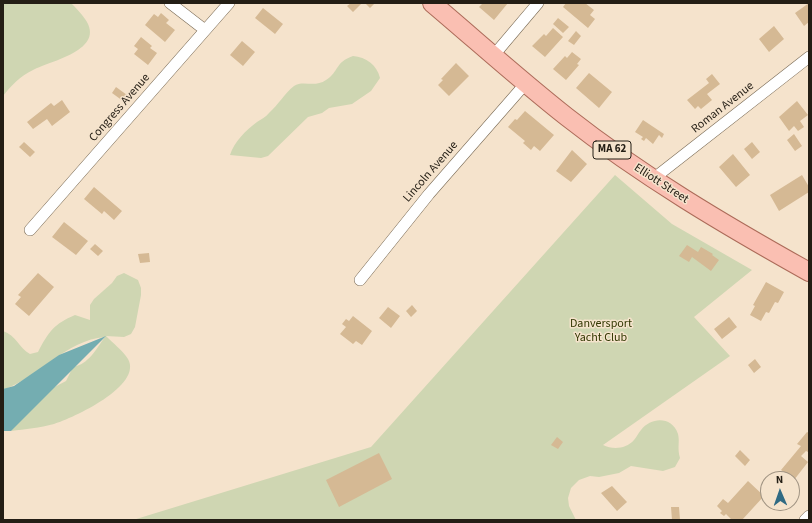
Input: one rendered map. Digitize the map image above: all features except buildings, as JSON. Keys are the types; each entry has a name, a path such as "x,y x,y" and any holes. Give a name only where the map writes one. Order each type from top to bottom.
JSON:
{"main road":[{"name":"Elliott Street","path":"432,3 568,117 653,178 738,232 809,272"}],"street":[{"path":"170,3 205,30"},
{"name":"Congress Avenue","path":"30,230 229,3"},
{"path":"494,56 538,3"},
{"name":"Roman Avenue","path":"653,178 809,57"},
{"name":"Lincoln Avenue","path":"360,280 429,194 526,83"},
{"path":"805,520 809,516"}],"green space":[{"path":"3,3 71,3 85,19 90,30 89,39 74,53 28,72 3,96"},
{"path":"353,56 370,62 379,73 380,78 371,91 352,104 329,108 322,113 308,117 268,156 261,158 230,155 234,145 241,137 253,125 268,114 294,86 298,84 313,84 326,80 333,74 343,61"},
{"name":"Danversport Yacht Club","path":"615,175 672,224 752,270 694,317 730,356 603,445 611,448 623,447 631,443 645,426 656,421 666,421 675,428 678,434 680,458 675,467 663,471 631,466 619,473 599,477 590,476 579,480 571,488 568,498 569,506 576,520 133,520 371,447"},
{"path":"124,273 138,280 141,288 135,327 131,334 124,337 106,336 128,359 130,369 125,380 116,390 104,399 90,408 63,421 49,425 11,431 22,414 45,392 66,381 73,367 88,359 105,337 78,345 65,352 29,377 3,390 3,331 11,335 30,354 38,352 49,333 57,325 75,315 90,320 90,305 94,299 112,283 117,276"}],"water":[{"path":"106,336 11,431 3,431 3,389 14,386 59,355"}]}
